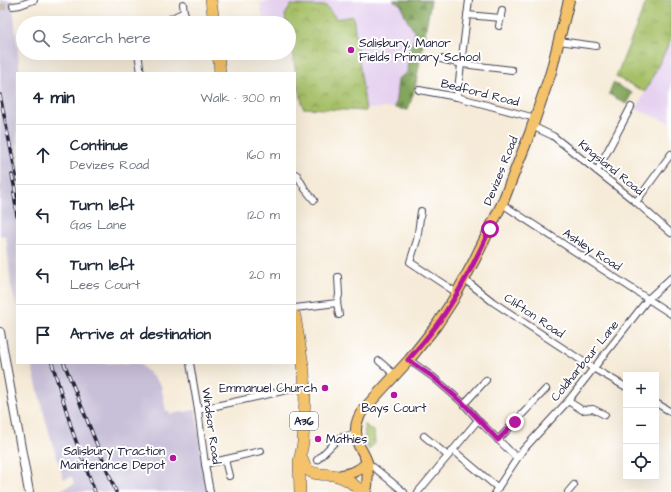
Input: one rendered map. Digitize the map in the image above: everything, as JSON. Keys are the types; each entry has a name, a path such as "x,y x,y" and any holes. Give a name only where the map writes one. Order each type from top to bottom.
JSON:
{"highway":[{"path":"211,0 213,16"},
{"path":"218,60 219,72"},
{"name":"A36","path":"296,322 302,355 305,386 305,407 301,456 299,462 301,492"},
{"path":"301,456 306,468 312,473 338,476 351,482 361,492"},
{"name":"A36","path":"301,492 310,480 322,474"}],"main road":[{"name":"Devizes Road","path":"366,492 368,480 366,462 356,434 357,420 360,414 436,326 464,280 502,204 534,122 551,72 569,0"},
{"path":"338,476 357,471 366,462"}],"street":[{"path":"13,6 34,0"},
{"path":"457,97 469,0"},
{"path":"183,4 186,16"},
{"path":"499,26 502,10"},
{"path":"176,16 184,12"},
{"path":"467,15 501,18"},
{"path":"559,41 596,46"},
{"path":"441,58 462,64 512,70"},
{"path":"139,60 141,72"},
{"name":"Bedford Road","path":"419,90 457,97 534,122"},
{"path":"597,171 631,107"},
{"name":"Kingsland Road","path":"534,122 636,202 671,233"},
{"path":"636,202 671,154"},
{"path":"296,174 314,200"},
{"name":"Ashley Road","path":"502,204 671,314"},
{"path":"421,211 417,240 410,262 457,293"},
{"path":"338,277 339,295 337,303 339,315"},
{"name":"Coldharbour Lane","path":"497,490 522,451 568,401 648,299 671,278"},
{"name":"Clifton Road","path":"464,280 493,302 623,385"},
{"path":"296,308 337,303"},
{"path":"0,332 30,492"},
{"path":"408,360 433,377 464,404 478,420 517,458"},
{"path":"379,361 395,375"},
{"name":"Windsor Road","path":"190,364 210,492"},
{"path":"464,404 486,380"},
{"path":"198,410 305,386"},
{"path":"498,440 546,389"},
{"path":"568,401 582,410 593,409 605,415"},
{"path":"659,405 671,412"},
{"path":"418,492 478,420"},
{"path":"317,460 339,438 356,434"},
{"path":"424,436 448,456"},
{"path":"453,450 497,490"},
{"path":"205,464 261,451"},
{"path":"225,460 229,476"},
{"path":"366,462 404,492"},
{"path":"368,480 376,474 382,474"},
{"path":"568,492 574,485"}],"shaded area":[{"path":"0,0 11,0 16,34 16,60 19,60 20,72 16,72 16,304 11,286 6,237 4,235 0,236"},
{"name":"Salisbury, Manor Fields Primary School","path":"278,0 393,0 401,5 407,20 415,32 415,38 408,55 407,73 398,79 395,108 304,109 295,60 296,60 296,16 263,16 260,3"},
{"path":"671,40 671,123 636,109"},
{"path":"31,364 140,364 161,385 166,411 169,411 170,414 196,410 206,492 63,492 62,489 74,484 72,477 64,479 46,422"}],"green space":[{"path":"393,0 431,0 415,88 408,110 395,108 398,79 407,73 408,56 415,38 415,32 407,20 401,5"},
{"path":"647,0 671,0 671,40 645,92 616,77"},
{"path":"291,5 326,6 337,19 353,16 366,111 303,108 294,60 296,60 296,16 285,15"},
{"path":"613,83 632,93 626,104 609,94"},
{"path":"364,424 374,432 375,443 369,450 365,443"}],"tunnel":[{"path":"0,7 13,6"}],"railway":[{"path":"0,95 16,175"},
{"path":"12,175 16,194"},
{"path":"14,193 16,208"},
{"path":"52,364 73,433 95,492"},
{"path":"64,364 116,492"}],"place":[{"name":"Salisbury, Manor Fields Primary School","path":"351,50"},
{"name":"Emmanuel Church","path":"325,388"},
{"name":"Bays Court","path":"394,395"},
{"name":"Mathies","path":"318,439"},
{"name":"Salisbury Traction Maintenance Depot","path":"173,458"}],"route":[{"path":"490,229 453,300 436,326 408,360 433,377 464,404 498,440 515,422"}]}
